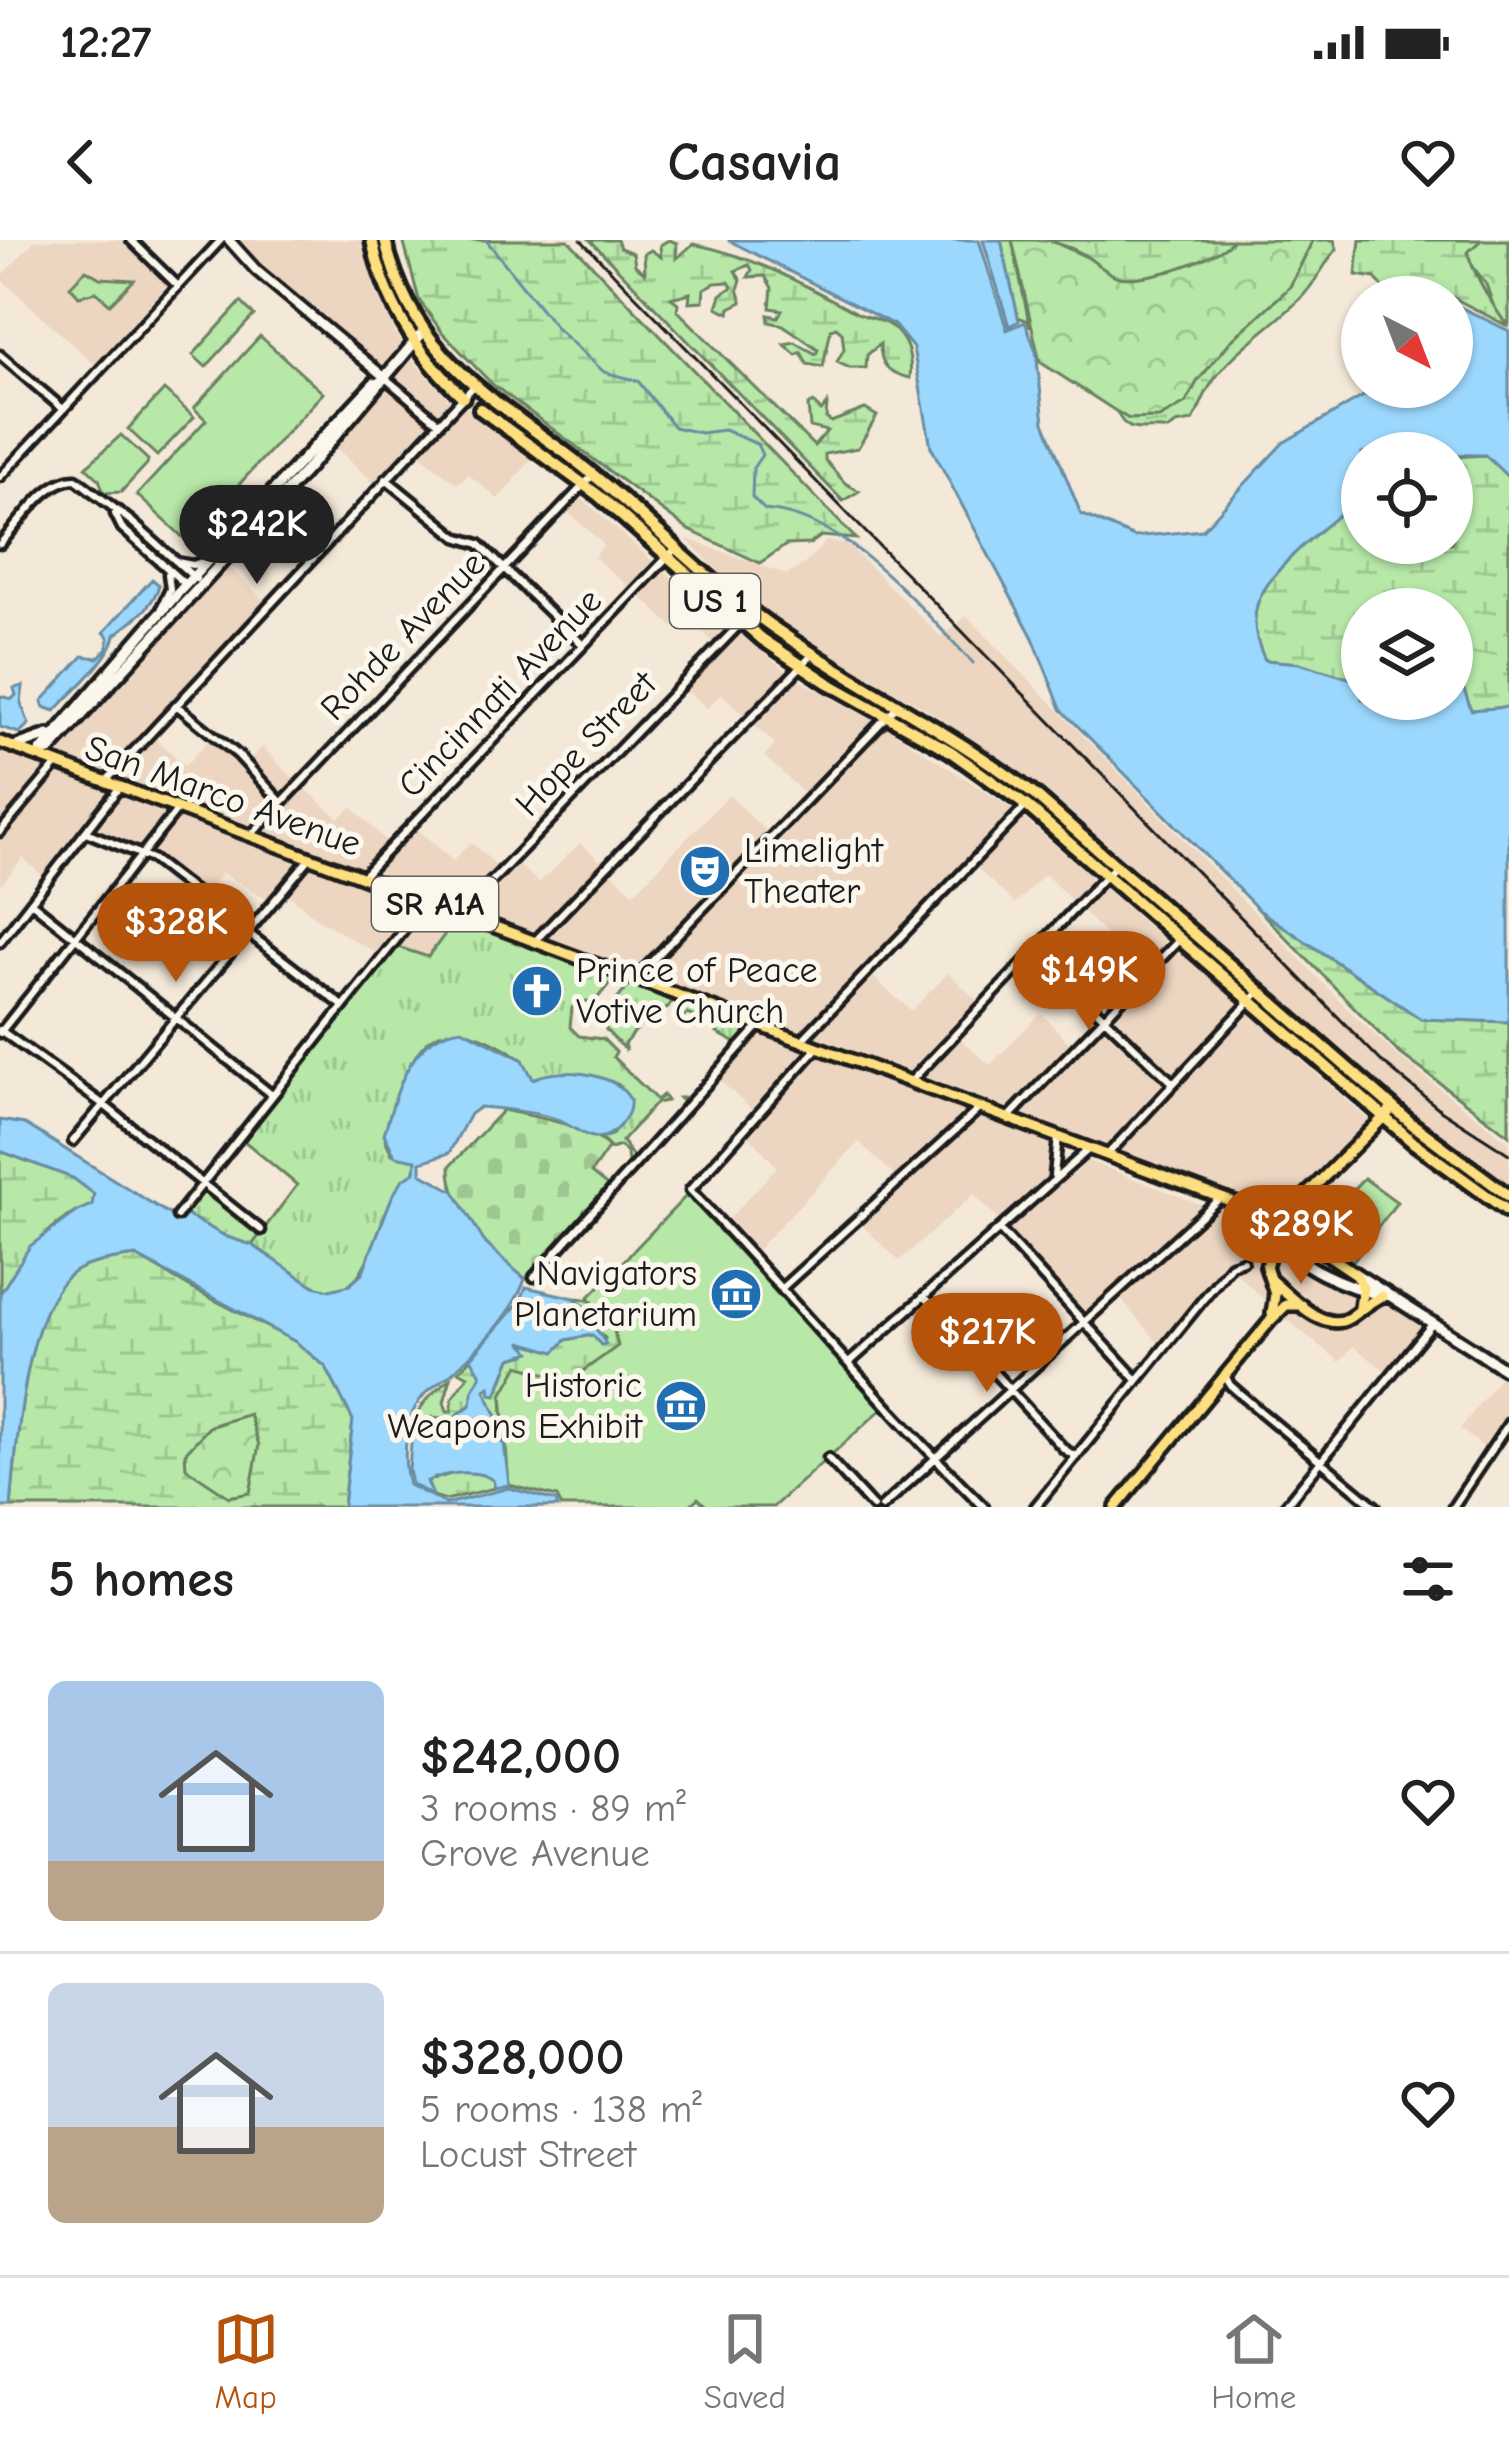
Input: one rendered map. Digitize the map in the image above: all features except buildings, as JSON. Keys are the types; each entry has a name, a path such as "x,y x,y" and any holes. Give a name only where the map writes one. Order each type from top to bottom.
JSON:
{"highway":[{"name":"US 1","path":"372,240 389,298 468,392 589,480 672,553 741,623 801,666 1031,801"},
{"name":"US 1","path":"385,240 418,337"},
{"name":"US 1","path":"480,409 589,480"},
{"name":"US 1","path":"703,572 811,656 970,748 1446,1169 1509,1212"},
{"name":"US 1","path":"1388,1113 1509,1196"}],"main road":[{"path":"39,754 50,750 194,585 307,469 418,337"},
{"path":"39,754 152,623 194,585 221,548 366,388 383,376"},
{"name":"US 1","path":"468,392 480,409"},
{"name":"US 1","path":"672,553 703,572"},
{"path":"14,747 57,730"},
{"name":"SR A1A","path":"0,742 39,754"},
{"name":"San Marco Avenue","path":"39,754 1253,1212 1276,1235 1304,1241 1508,1368"},
{"path":"1270,1321 1276,1300 1266,1267 1276,1235 1388,1113"},
{"path":"1304,1241 1295,1223 1309,1194"},
{"path":"1276,1235 1304,1241"},
{"path":"1276,1235 1298,1261 1386,1296"},
{"path":"1356,1274 1364,1290 1360,1307"},
{"path":"1269,1277 1302,1305 1337,1323 1386,1296"},
{"path":"1116,1507 1228,1380 1270,1321 1286,1305 1302,1305"}],"street":[{"path":"131,240 178,286"},
{"path":"0,477 225,240 439,423"},
{"path":"0,355 63,409"},
{"path":"106,780 468,392"},
{"path":"386,478 457,537 479,544 584,645"},
{"path":"0,544 64,479 84,482 132,521 194,585"},
{"name":"Rohde Avenue","path":"252,834 589,480"},
{"path":"113,510 122,528 167,570 194,585"},
{"path":"174,561 200,563 221,548"},
{"name":"Cincinnati Avenue","path":"363,877 672,553"},
{"path":"152,623 169,595 167,570"},
{"name":"Hope Street","path":"461,914 751,613"},
{"path":"535,941 811,656"},
{"path":"176,704 238,755 281,802"},
{"path":"635,979 897,706"},
{"path":"0,832 58,763"},
{"path":"0,942 122,785"},
{"path":"801,1041 1031,801"},
{"path":"180,807 1,1032 104,1105 260,1230"},
{"path":"86,832 142,854 343,1006"},
{"path":"73,1141 311,856"},
{"path":"910,1082 1112,870"},
{"path":"177,1216 427,901"},
{"path":"31,902 273,1095"},
{"path":"1008,1118 1185,934"},
{"path":"1034,951 1173,1083"},
{"path":"1106,1156 1255,996"},
{"path":"534,1277 760,1025"},
{"path":"818,1047 690,1190 984,1507"},
{"path":"783,1287 980,1108"},
{"path":"1052,1181 1058,1164 1058,1137"},
{"path":"850,1362 1088,1150"},
{"path":"828,1458 878,1507 1219,1199"},
{"path":"999,1229 1137,1380"},
{"path":"1036,1507 1232,1265 1244,1261"},
{"path":"925,1297 1076,1457"},
{"path":"1284,1507 1433,1324"},
{"path":"1228,1380 1376,1507"},
{"path":"1453,1507 1509,1423"}],"shaded area":[{"path":"35,240 127,240 173,285 97,367 0,278"},
{"path":"233,240 361,240 376,293 403,348 382,370"},
{"path":"408,355 452,403 438,418 389,376"},
{"path":"384,382 433,423 375,484 333,445"},
{"path":"462,404 536,454 498,499 468,474 457,484 417,452"},
{"path":"579,496 655,563 631,589 594,557 604,545 566,510"},
{"path":"685,538 787,575 826,541 846,543 941,637 967,616 1354,1015 1395,1054 1509,1142 1509,1187 1424,1127 1046,790 930,711 814,647 748,601"},
{"path":"226,564 266,602 105,776 50,756"},
{"path":"662,569 731,627 715,644 687,616 674,628 638,594"},
{"path":"738,633 789,673 746,717 722,694 707,708 683,688"},
{"path":"796,678 876,722 806,795 764,756 775,744 752,723"},
{"path":"884,726 1015,811 800,1036 642,978"},
{"path":"216,732 247,762 262,747 296,781 250,829 114,779 153,736 185,766"},
{"path":"0,747 456,919 428,957 399,947 388,960 316,918 287,893 277,904 222,873 204,895 154,856 82,830 45,878 23,858 0,886"},
{"path":"302,786 339,818 352,807 388,843 362,872 258,832"},
{"path":"729,795 769,834 634,974 542,940 609,870 634,893"},
{"path":"1022,817 1096,880 1074,903 1045,874 1015,904 975,866"},
{"path":"415,827 453,861 471,842 499,868 460,909 371,875"},
{"path":"580,843 603,864 534,936 469,912 515,862 539,883"},
{"path":"1103,886 1169,944 1143,971 1080,909"},
{"path":"1176,949 1241,1005 1173,1078 1109,1018"},
{"path":"948,973 979,1002 907,1076 809,1039 871,975 911,1011"},
{"path":"1247,1011 1372,1123 1277,1217 1113,1155"},
{"path":"1041,1013 1071,1045 1008,1111 916,1080 958,1037 990,1065"},
{"path":"1104,1024 1168,1083 1105,1151 1015,1117"},
{"path":"761,1030 811,1048 754,1112 718,1079"},
{"path":"819,1052 973,1109 897,1178 859,1142 757,1250 729,1219 777,1167 747,1133"},
{"path":"982,1113 1054,1140 1048,1178 1001,1222 974,1194 899,1261 860,1223"},
{"path":"1088,1161 1205,1206 1083,1315 1007,1230"},
{"path":"1221,1204 1251,1217 1268,1237 1259,1263 1272,1291 1272,1307 1233,1270 1248,1265 1246,1257 1236,1258 1160,1345 1119,1297"},
{"path":"1276,1246 1302,1268 1360,1293 1355,1306 1336,1318 1304,1304 1270,1274 1271,1250"},
{"path":"1382,1300 1390,1300 1427,1324 1388,1373 1353,1346 1340,1362 1280,1314 1299,1310 1339,1326"},
{"path":"1503,1373 1509,1377 1509,1416 1486,1449 1460,1429"}],"green space":[{"path":"403,240 568,240 856,539 821,536 810,544 786,545 760,563 687,529 492,384 442,332 419,300"},
{"path":"590,240 617,240 620,248 633,253 635,265 645,273 644,254 651,250 661,257 660,245 669,240 677,243 676,259 693,244 715,249 778,272 892,327 908,350 910,378 886,367 880,344 867,355 866,368 837,362 844,349 842,332 836,327 831,329 823,367 807,364 801,352 796,355 784,344 795,342 816,354 818,349 783,325 769,322 768,315 778,317 782,310 770,308 772,288 765,276 748,277 749,265 735,271 741,280 742,302 729,313 717,307 721,295 732,287 729,282 704,289 703,301 689,302 690,293 671,298 678,303 677,310 814,446 827,431 810,427 808,405 813,403 821,411 827,404 826,418 831,422 865,409 877,416 858,448 825,454 845,483 859,491 843,501"},
{"path":"1001,240 1012,240 1030,327 1018,317"},
{"path":"1012,240 1049,240 1133,278 1171,271 1232,240 1313,240 1290,287 1230,342 1186,403 1160,418 1128,419 1040,362"},
{"path":"1049,240 1232,241 1177,269 1127,278"},
{"path":"1313,240 1334,240 1337,249 1305,294 1219,373 1193,421 1168,430 1132,428 1121,420 1117,412 1129,419 1159,418 1186,403 1230,342 1290,287"},
{"path":"1360,240 1481,240 1468,252 1470,260 1509,327 1473,308 1473,276 1356,275"},
{"path":"1481,240 1509,240 1509,323 1497,317 1486,284 1468,260 1467,252"},
{"path":"86,270 100,278 134,280 110,304 96,292 79,296 70,286"},
{"path":"241,302 254,315 206,367 193,355"},
{"path":"260,336 323,393 187,541 137,495 206,420 194,408"},
{"path":"164,390 194,417 157,456 128,429"},
{"path":"121,435 147,464 121,492 104,493 99,479 86,467"},
{"path":"1485,455 1509,478 1509,707 1473,710 1473,588 1341,588 1341,676 1299,663 1265,660 1255,619 1264,590 1303,546 1341,514 1341,564 1473,564 1473,456"},
{"path":"1259,910 1421,1019 1509,1022 1509,1135 1397,1051"},
{"path":"456,919 614,978 596,1000 572,1008 570,1027 579,1036 603,1039 616,1052 613,1057 657,1100 663,1095 667,1101 656,1103 622,1141 635,1160 610,1188 628,1164 620,1146 611,1149 601,1139 613,1134 621,1086 578,1074 533,1079 523,1060 490,1041 464,1032 443,1033 427,1042 414,1059 385,1139 392,1154 416,1160 415,1172 390,1202 363,1268 351,1283 336,1290 315,1286 252,1245 297,1185 243,1140 398,947 428,957"},
{"path":"630,984 673,1000 634,1033 624,1044 626,1051 606,1030 606,1013"},
{"path":"682,1004 745,1027 747,1032 684,1103 679,1098 689,1097 736,1043 717,1033 718,1026 687,1014 682,1019 678,1013"},
{"path":"503,1110 573,1127 609,1147 591,1173 610,1188 528,1280 475,1230 452,1182 450,1166"},
{"path":"0,1151 73,1178 94,1193 92,1205 62,1220 38,1242 0,1294"},
{"path":"1364,1178 1397,1202 1353,1261 1310,1233"},
{"path":"197,1187 259,1236 252,1245 187,1215 181,1221 172,1215"},
{"path":"688,1194 884,1407 823,1457 773,1507 707,1507 698,1498 688,1507 562,1507 557,1497 509,1485 502,1395 519,1365 569,1381 618,1346 611,1319 588,1298"},
{"path":"136,1256 296,1342 326,1367 353,1420 343,1507 11,1507 26,1376 47,1308 62,1283 81,1268","holes":["249,1414 259,1445 250,1493 229,1497 186,1468 185,1453 210,1426"]},
{"path":"574,1298 599,1307 619,1346 569,1381 502,1395 504,1443 500,1446 498,1419 485,1390 489,1385 498,1392 511,1358 526,1354 521,1342 555,1351 566,1340 592,1335 606,1339 596,1330 596,1318 589,1323 581,1320 588,1311"},
{"path":"472,1358 481,1375 472,1394 474,1402 452,1419 432,1417 427,1423 429,1432 417,1436 412,1431 421,1407 451,1378 444,1402 447,1411 452,1411 452,1399 468,1376 459,1371"},
{"path":"249,1414 260,1445 251,1493 229,1497 186,1469 185,1453 209,1427"},
{"path":"458,1472 484,1474 495,1488 446,1500 433,1496 427,1481"}],"water":[{"path":"728,240 979,240 1007,330 1025,322 1036,351 1044,422 1081,514 1134,537 1202,530 1283,443 1343,408 1473,408 1473,313 1509,331 1509,478 1485,455 1473,455 1473,432 1341,432 1341,514 1274,575 1257,605 1255,619 1265,660 1299,663 1341,676 1341,720 1473,720 1473,710 1509,707 1509,1022 1421,1019 1259,910 1061,709 1033,638 931,447 913,348 894,325"},
{"path":"983,240 1001,240 1019,321 1009,326"},
{"path":"152,579 159,585 156,593 115,635 99,664 55,711 44,707 42,701 83,656 98,658 107,649 109,638 104,632"},
{"path":"23,686 21,703 29,724 19,733 0,727 0,696 12,699 14,688"},
{"path":"462,1029 523,1060 533,1079 558,1073 586,1074 612,1082 630,1099 621,1124 613,1133 597,1138 549,1117 480,1107 470,1114 449,1153 421,1162 421,1173 454,1191 485,1243 525,1279 496,1328 418,1403 406,1437 409,1485 446,1504 509,1488 556,1501 558,1507 343,1507 353,1420 326,1367 296,1342 136,1256 81,1268 62,1283 47,1308 26,1377 11,1507 0,1507 0,1294 30,1246 92,1205 94,1194 73,1178 0,1151 0,1120 25,1124 180,1221 186,1215 252,1245 314,1286 330,1290 350,1285 362,1274 392,1197 403,1179 415,1172 416,1160 395,1156 384,1134 408,1068 430,1042"},
{"path":"526,1287 574,1298 587,1308 584,1322 599,1315 602,1319 596,1329 606,1344 592,1335 566,1340 555,1352 521,1342 531,1352 511,1358 496,1395 491,1394 490,1386 485,1390 498,1419 497,1442 504,1443 509,1485 495,1488 486,1476 451,1474 427,1481 433,1496 412,1484 412,1431 423,1436 429,1432 427,1420 452,1419 471,1405 481,1375 471,1358 521,1300"}],"waterway":[{"path":"486,240 557,329 604,372 638,381 674,427 701,433 724,430 757,444 762,455 753,468 752,497 765,510 796,516 853,546 905,591 973,663"}],"railway":[{"path":"581,240 1381,1061 1442,1111 1509,1154"}],"place":[{"name":"Limelight Theater","path":"705,871"},
{"name":"Prince of Peace Votive Church","path":"537,991"},
{"name":"Navigators Planetarium","path":"736,1294"},
{"name":"Historic Weapons Exhibit","path":"681,1406"}]}
